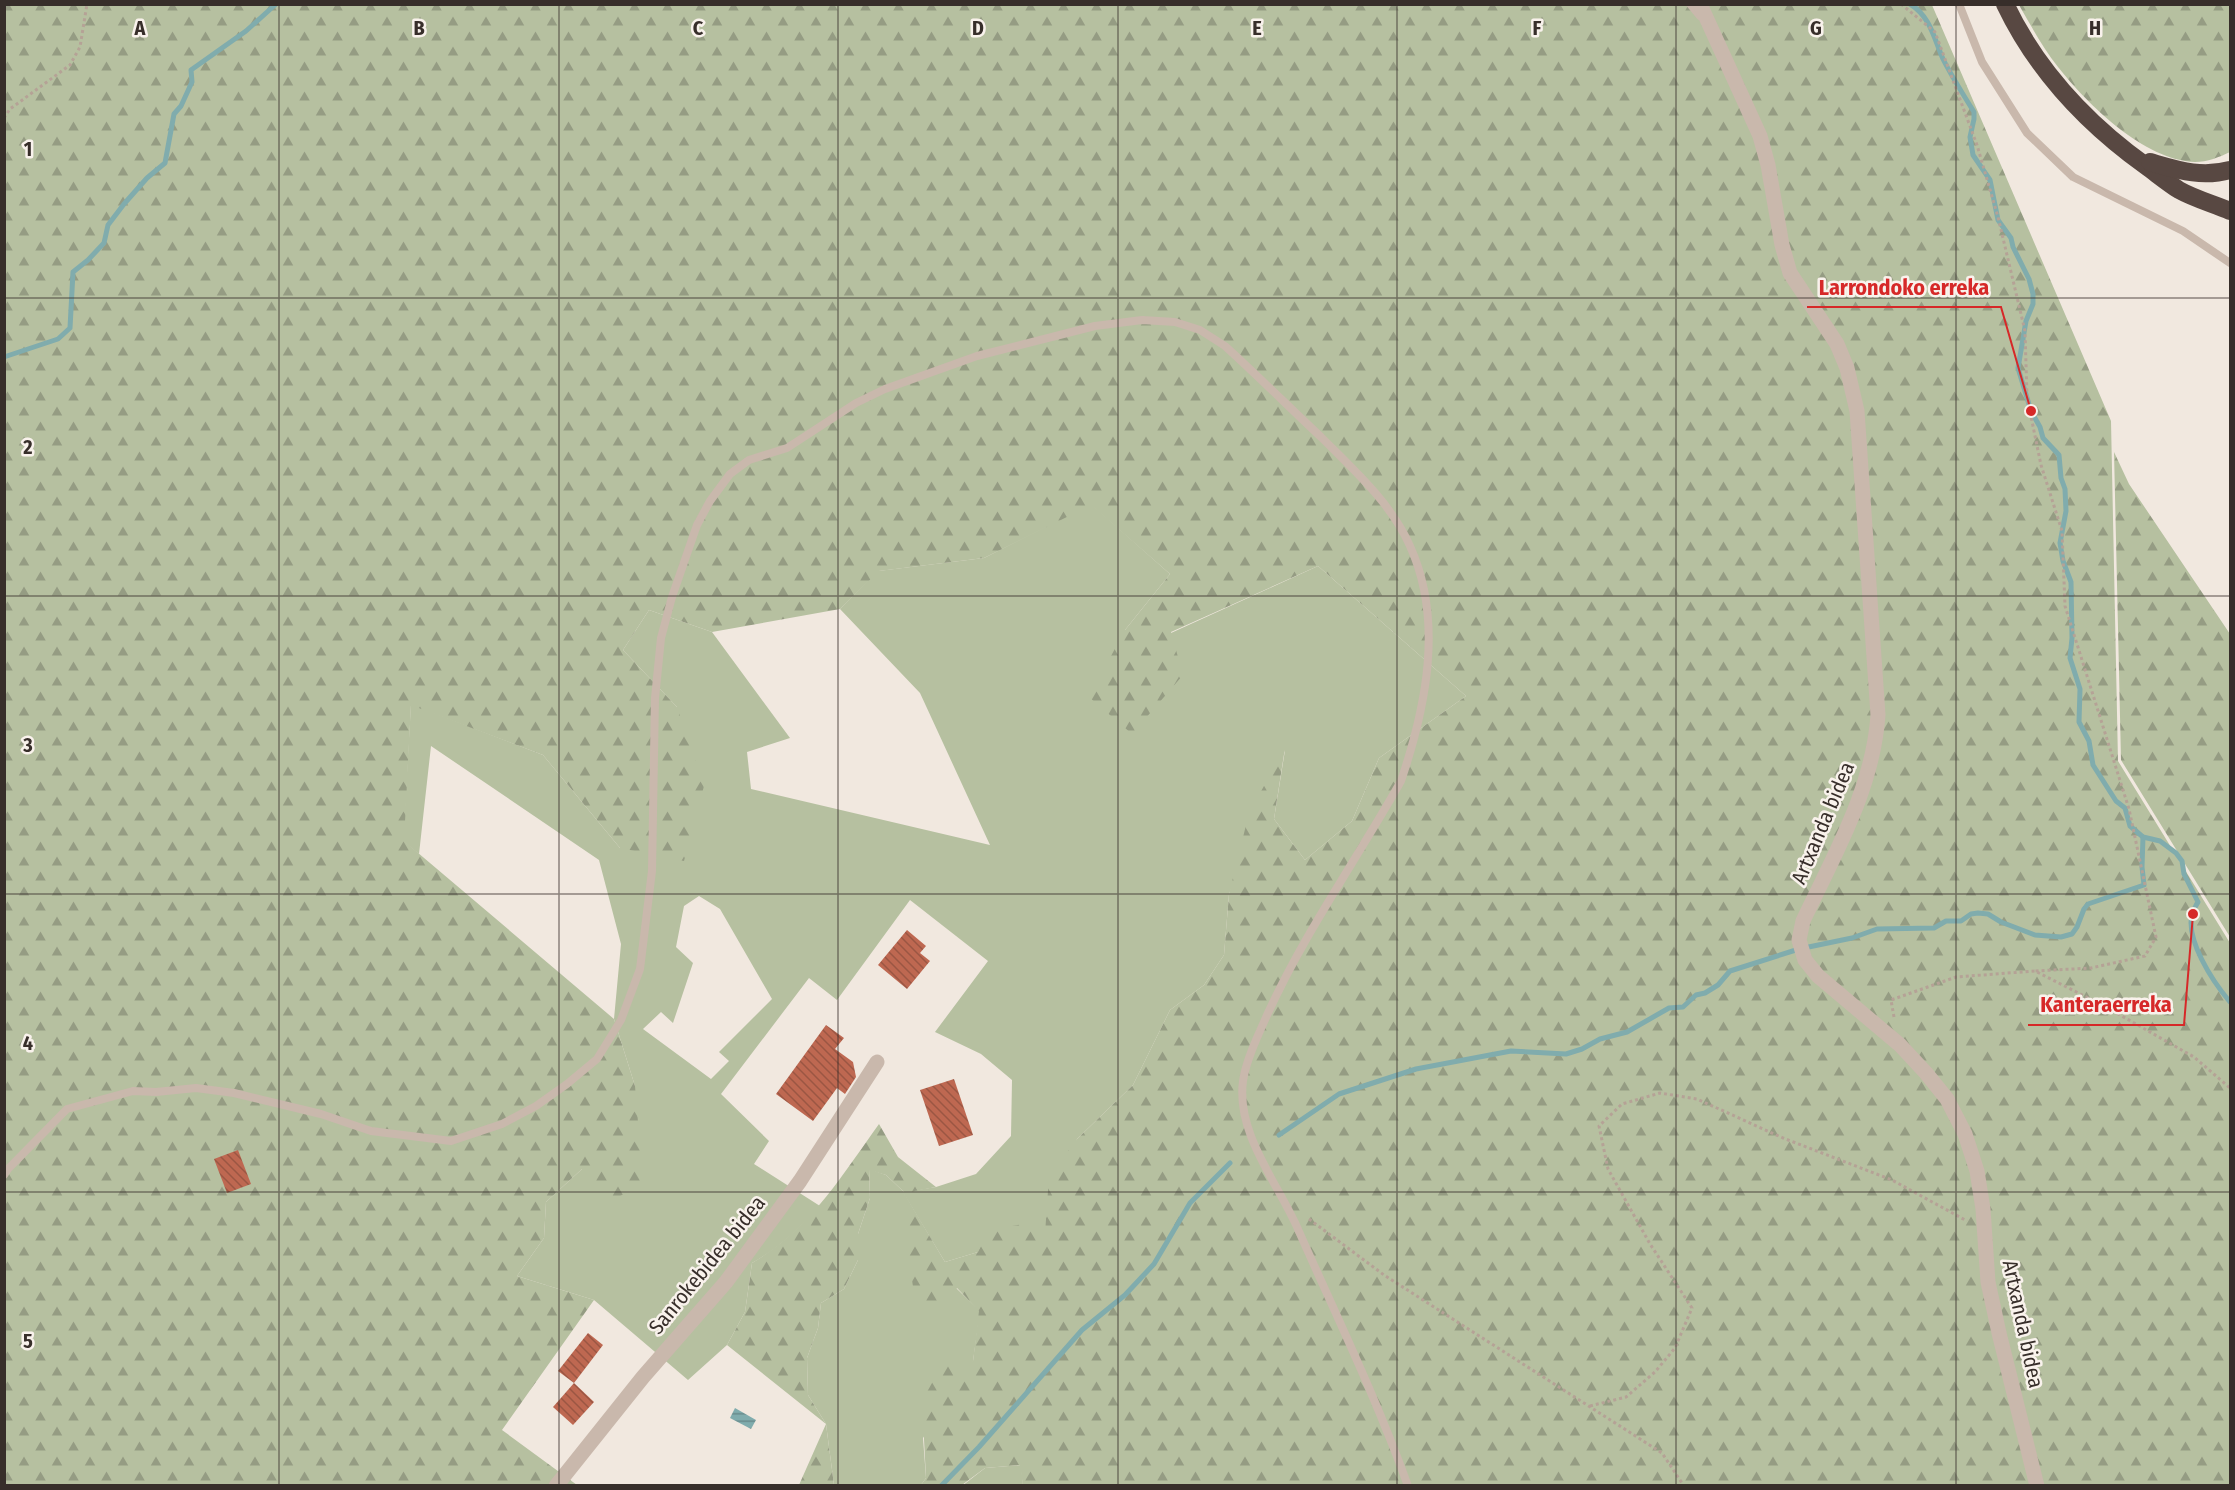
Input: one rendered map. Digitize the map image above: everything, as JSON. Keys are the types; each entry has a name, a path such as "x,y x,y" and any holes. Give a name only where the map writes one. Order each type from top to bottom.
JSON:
{"highway":[{"path":"2004,4 2024,40 2066,97 2093,124 2133,157 2180,190 2230,211"},
{"path":"2133,157 2188,174 2210,174 2230,170"}],"street":[{"name":"Artxanda bidea","path":"1701,4 1708,26 1760,136 1768,165 1782,245 1790,273 1837,344 1847,368 1858,422 1878,715 1876,740 1867,778 1803,921 1799,940 1804,960 1818,976 1900,1045 1947,1099 1965,1134 1977,1171 1985,1230 1988,1282 2037,1485"},
{"name":"Sanrokebidea bidea","path":"556,1485 643,1377 726,1282 828,1139 877,1062"}],"lane":[{"name":"Artxanda bidea","path":"1690,4 1708,26"},
{"path":"1959,4 1982,62 2027,134 2073,177 2183,231 2230,262"},
{"path":"4,1176 8,1169 67,1109 133,1091 156,1092 196,1088 234,1093 321,1114 371,1131 451,1141 502,1124 537,1106 597,1059 621,1020 640,969 652,871 655,698 661,638 672,597 697,525 710,501 730,474 749,460 787,448 856,403 930,371 977,356 1095,326 1142,320 1174,322 1200,330 1225,346 1360,476 1390,511 1410,545 1420,572 1426,609 1428,670 1420,719 1401,781 1286,974 1257,1036 1243,1080 1243,1110 1253,1142 1286,1202 1388,1431 1408,1485"}],"path":[{"path":"4,118 10,109 70,65 80,47 87,4"},
{"path":"1900,1045 1891,1000 1956,977 2091,968 2145,956 2156,937 2129,809 2065,606 2061,531 2041,465 2029,408 2025,331 1998,217 1977,146 1935,32 1901,4"},
{"path":"2035,971 2106,1007 2194,1058 2230,1088"},
{"path":"1590,1406 1626,1397 1655,1372 1675,1348 1692,1308 1650,1244 1608,1169 1599,1126 1622,1104 1660,1093 1697,1099 1783,1138 1892,1180 1985,1230"},
{"path":"1286,1202 1384,1275 1662,1453 1684,1485"}],"green space":[{"path":"5,5 1932,5 2111,421 2118,761 2230,943 2230,1485 1023,1486 1020,1465 985,1468 962,1485 921,1485 926,1478 922,1401 942,1365 973,1361 979,1311 957,1288 938,1315 916,1306 910,1267 904,1193 945,1262 978,1252 988,1230 1029,1223 1045,1234 1049,1176 1077,1139 1133,1085 1170,1010 1204,985 1224,955 1229,894 1249,813 1285,748 1274,819 1305,860 1352,821 1379,758 1466,696 1318,566 1171,632 1183,675 1132,734 1089,697 1125,630 1170,574 1091,505 984,558 879,571 840,609 712,632 649,610 623,650 677,707 704,786 684,861 620,848 543,755 411,705 404,841 614,1019 635,1086 643,1183 608,1203 582,1169 546,1202 544,1238 517,1276 594,1300 502,1430 577,1485 5,1486"},
{"path":"2019,5 2230,5 2230,152 2213,159 2195,162 2176,159 2156,152 2137,141 2101,113 2070,82 2037,37"},
{"path":"2114,452 2129,484 2230,634 2230,937 2121,760"},
{"path":"1091,504 1170,574 1125,630 1171,633 1318,566 1466,696 1379,758 1352,821 1305,860 1274,819 1285,750 1229,894 1224,955 1204,985 1170,1010 1133,1085 1077,1139 1046,1235 945,1262 904,1194 956,1288 980,1311 973,1361 923,1438 926,1478 921,1485 834,1485 826,1424 808,1395 807,1358 818,1328 821,1303 844,1289 858,1260 858,1234 870,1198 869,1169 886,1175 904,1192 936,1187 976,1174 1011,1136 1012,1080 981,1054 935,1032 988,961 910,900 837,1000 809,978 721,1094 769,1141 754,1164 820,1206 788,1238 752,1263 745,1312 727,1345 688,1380 594,1300 517,1276 544,1238 546,1202 582,1169 635,1086 614,1019 621,944 599,860 431,746 419,854 403,841 411,704 543,755 620,848 677,707 623,650 649,610 712,632 790,738 747,752 751,789 990,845 920,693 840,609 878,571 984,558","holes":["699,896 720,909 772,999 719,1052 729,1061 711,1079 643,1029 661,1012 673,1023 693,963 676,947 684,906"]},
{"path":"879,1124 898,1157 936,1187 904,1193 886,1175 869,1170 870,1198 858,1234 858,1260 844,1289 821,1303 818,1328 807,1358 808,1395 826,1424 727,1345 745,1312 752,1263 773,1249 808,1218"},
{"path":"826,1424 834,1485 799,1485"},
{"path":"1021,1465 1023,1485 962,1486 985,1468"}],"water":[{"path":"735,1408 756,1420 751,1429 730,1418"}],"building":[{"path":"907,930 926,946 920,953 930,961 907,989 878,965"},
{"path":"826,1025 844,1038 835,1049 853,1062 856,1077 845,1094 837,1088 813,1121 776,1094"},
{"path":"954,1079 973,1135 939,1146 920,1090"},
{"path":"238,1150 251,1184 227,1193 214,1159"},
{"path":"588,1333 603,1345 574,1383 558,1371"},
{"path":"574,1383 594,1402 573,1425 553,1407"}],"waterway":[{"path":"4,357 58,339 70,328 73,272 104,243 108,225 124,204 147,178 165,163 174,114 181,106 192,82 191,70 246,31 276,4"},
{"path":"1910,4 1923,15 1946,65 1974,112 1970,137 1973,155 1990,180 1998,220 2011,238 2033,294 2033,304 2026,321 2018,368 2031,411 2043,438 2059,455 2061,478 2065,489 2066,511 2060,543 2063,561 2071,582 2070,658 2080,689 2079,722 2089,741 2093,765 2116,801 2125,808 2130,826 2143,837 2160,841 2176,853 2182,861 2184,874 2198,902 2191,922 2196,947 2216,984 2230,1002"},
{"path":"1279,1135 1339,1094 1416,1069 1511,1051 1566,1054 1582,1049 1600,1039 1627,1032 1669,1008 1683,1007 1696,995 1705,993 1718,985 1730,971 1799,949 1852,938 1877,929 1934,928 1946,921 1961,921 1971,914 1978,913 1988,914 2001,922 2035,935 2061,937 2072,934 2088,904 2144,885 2143,837"},
{"path":"941,1486 979,1447 1082,1330 1125,1295 1154,1264 1190,1203 1230,1163"}],"place":[{"name":"Larrondoko erreka","path":"2031,411"},
{"name":"Kanteraerreka","path":"2193,914"}]}
